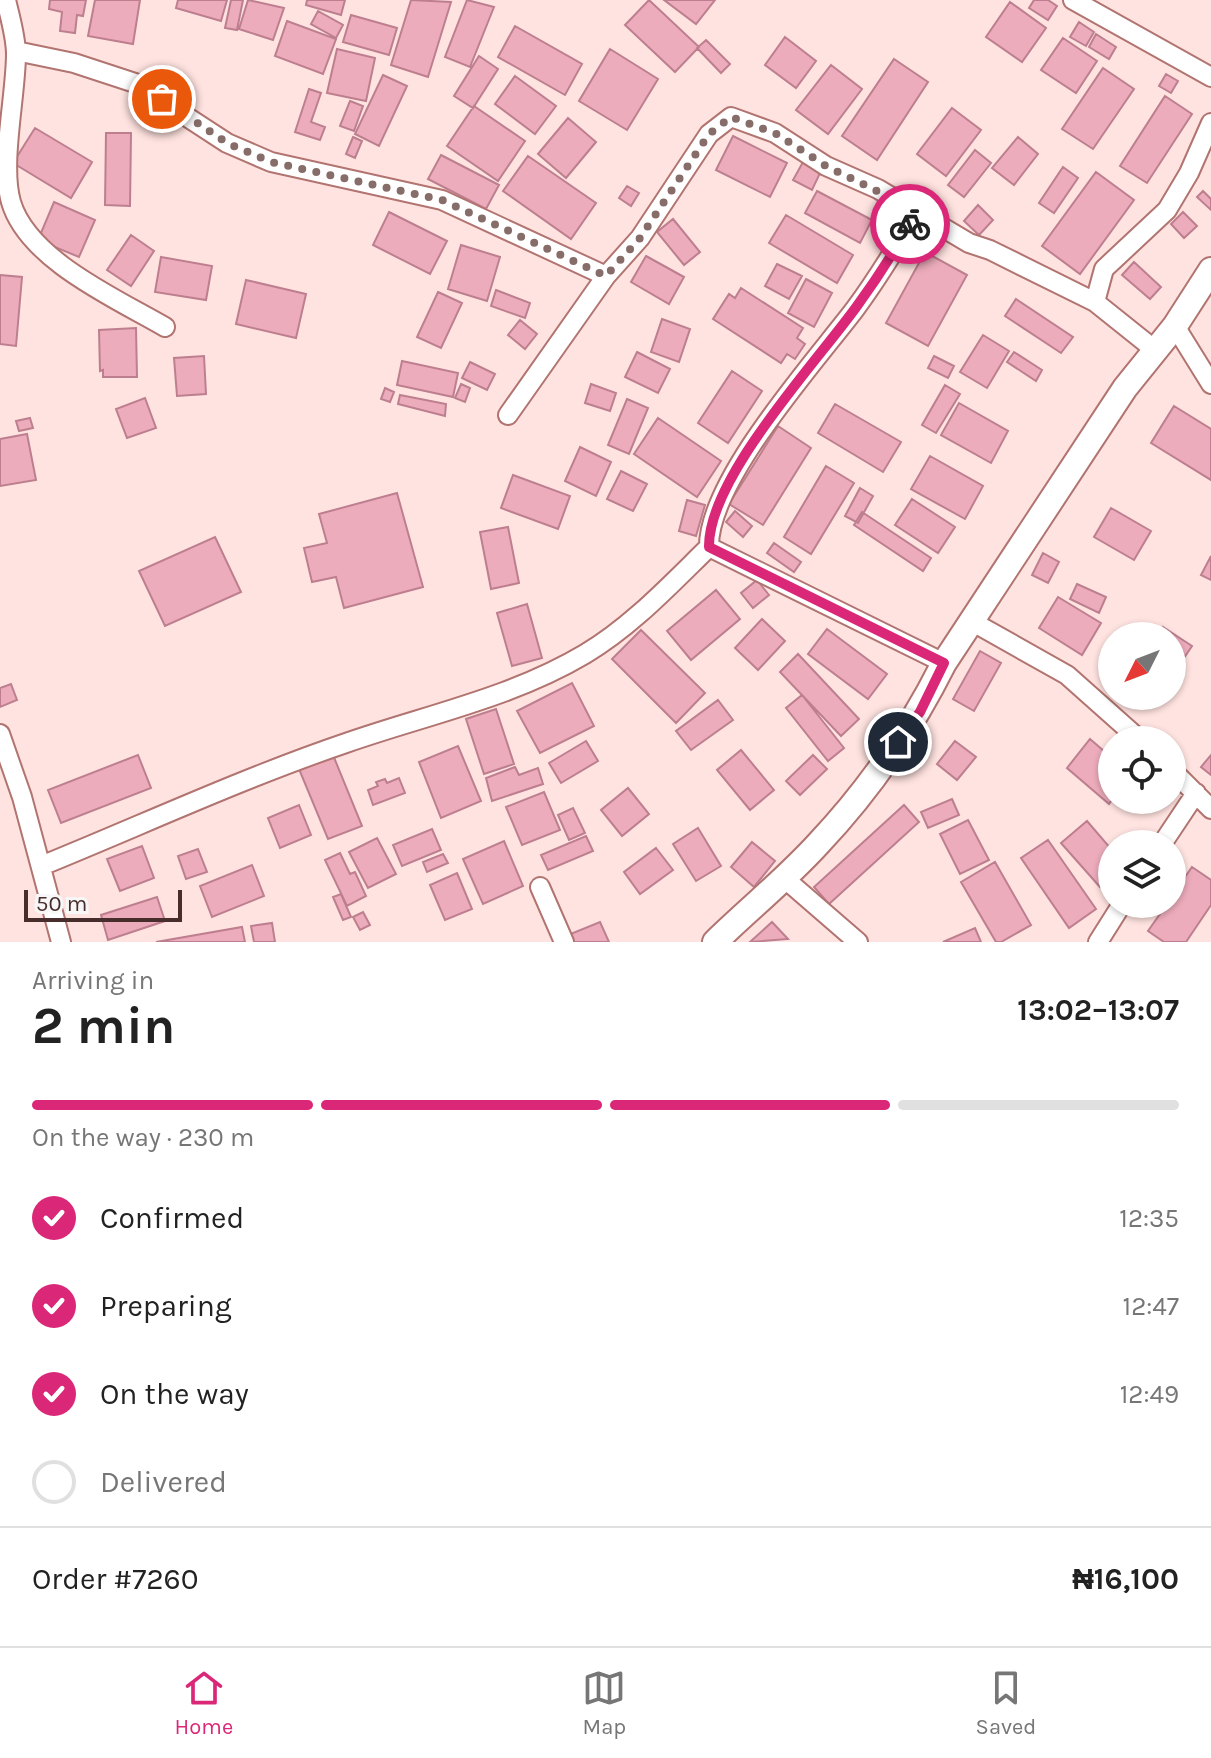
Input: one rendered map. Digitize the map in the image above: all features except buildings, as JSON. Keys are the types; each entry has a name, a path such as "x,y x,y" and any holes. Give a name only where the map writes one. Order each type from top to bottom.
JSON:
{"street":[{"path":"6,0 16,51 8,174 10,201 21,222 45,251 82,279 165,327"},
{"path":"1073,0 1211,77"},
{"path":"16,51 74,63 135,83 227,143 271,162 442,200 606,276"},
{"path":"508,415 606,276 640,238 709,134 731,117 775,133 826,166 918,211 969,243 990,250 1095,302 1155,350"},
{"path":"1095,302 1104,269 1167,210 1189,173 1211,123"},
{"path":"41,866 345,743 427,719 550,673 588,652 658,596 709,547 709,533 727,484 818,355 856,308 918,211"},
{"path":"715,942 826,836 871,782 920,712 944,663 1125,388 1175,326 1211,270"},
{"path":"1175,326 1211,384"},
{"path":"709,547 944,663"},
{"path":"971,621 1067,675 1124,726"},
{"path":"0,734 61,942"},
{"path":"1186,783 1211,809"},
{"path":"1171,830 1196,793"},
{"path":"784,878 858,942"},
{"path":"540,887 564,942"},
{"path":"1098,942 1113,918"}],"way so far":[{"path":"162,99 227,143 271,162 442,200 569,262 606,276 640,238 699,154 709,134 731,117 775,133 826,166 918,211 910,224"}],"route":[{"path":"898,742 920,712 944,663 709,547 709,533 727,484 818,355 856,308 910,224"}]}
